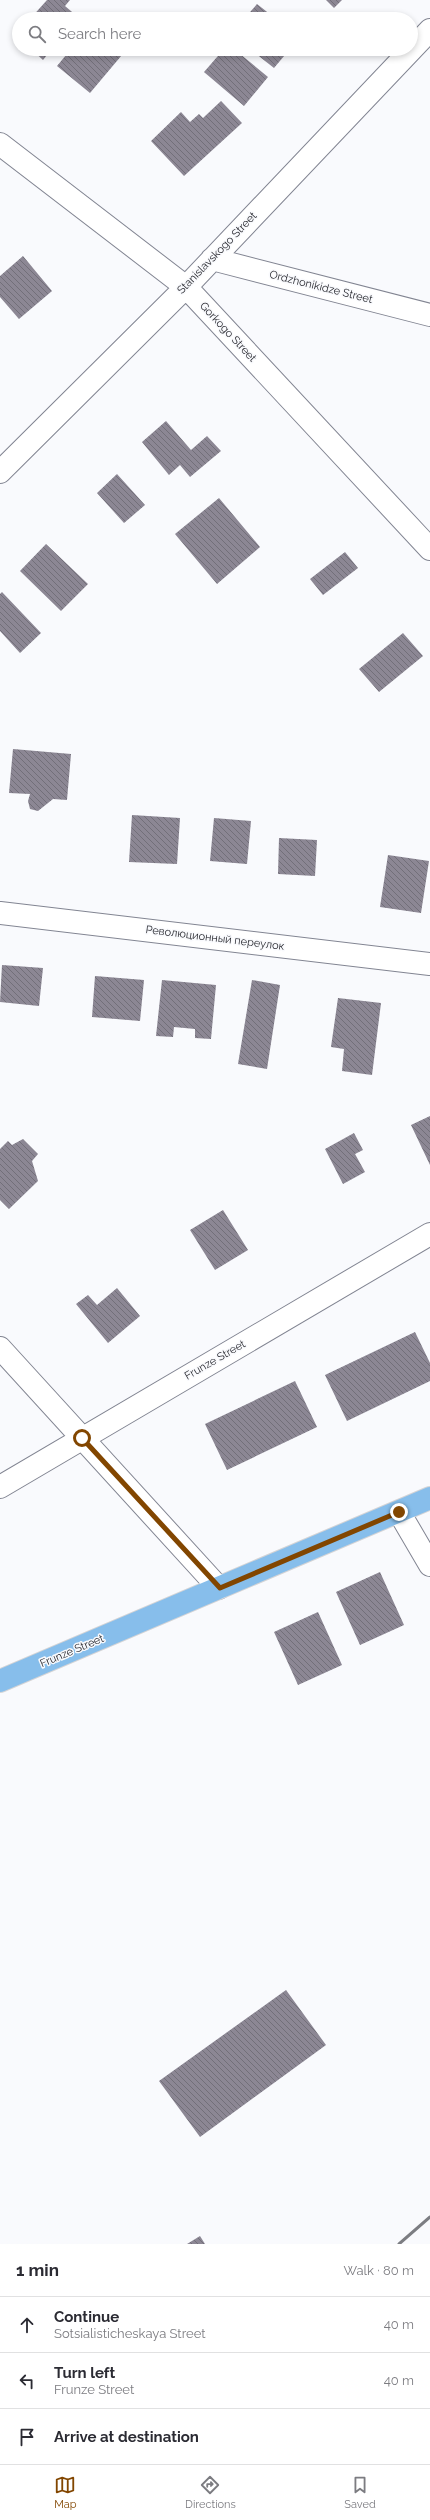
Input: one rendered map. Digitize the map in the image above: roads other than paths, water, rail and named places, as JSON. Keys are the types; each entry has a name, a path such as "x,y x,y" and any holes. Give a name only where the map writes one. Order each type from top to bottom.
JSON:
{"main road":[{"name":"Frunze Street","path":"0,1681 430,1498"}],"street":[{"name":"Stanislavskogo Street","path":"418,43 430,30"},
{"name":"Stanislavskogo Street","path":"0,472 186,287 405,56"},
{"name":"Gorkogo Street","path":"0,144 186,287 430,549"},
{"name":"Ordzhonikidze Street","path":"212,259 430,315"},
{"name":"Революционный переулок","path":"0,913 430,964"},
{"name":"Frunze Street","path":"0,1488 82,1438 430,1234"},
{"path":"0,1348 220,1588"},
{"path":"399,1512 430,1564"}],"railway":[{"path":"399,2244 430,2217"}]}
